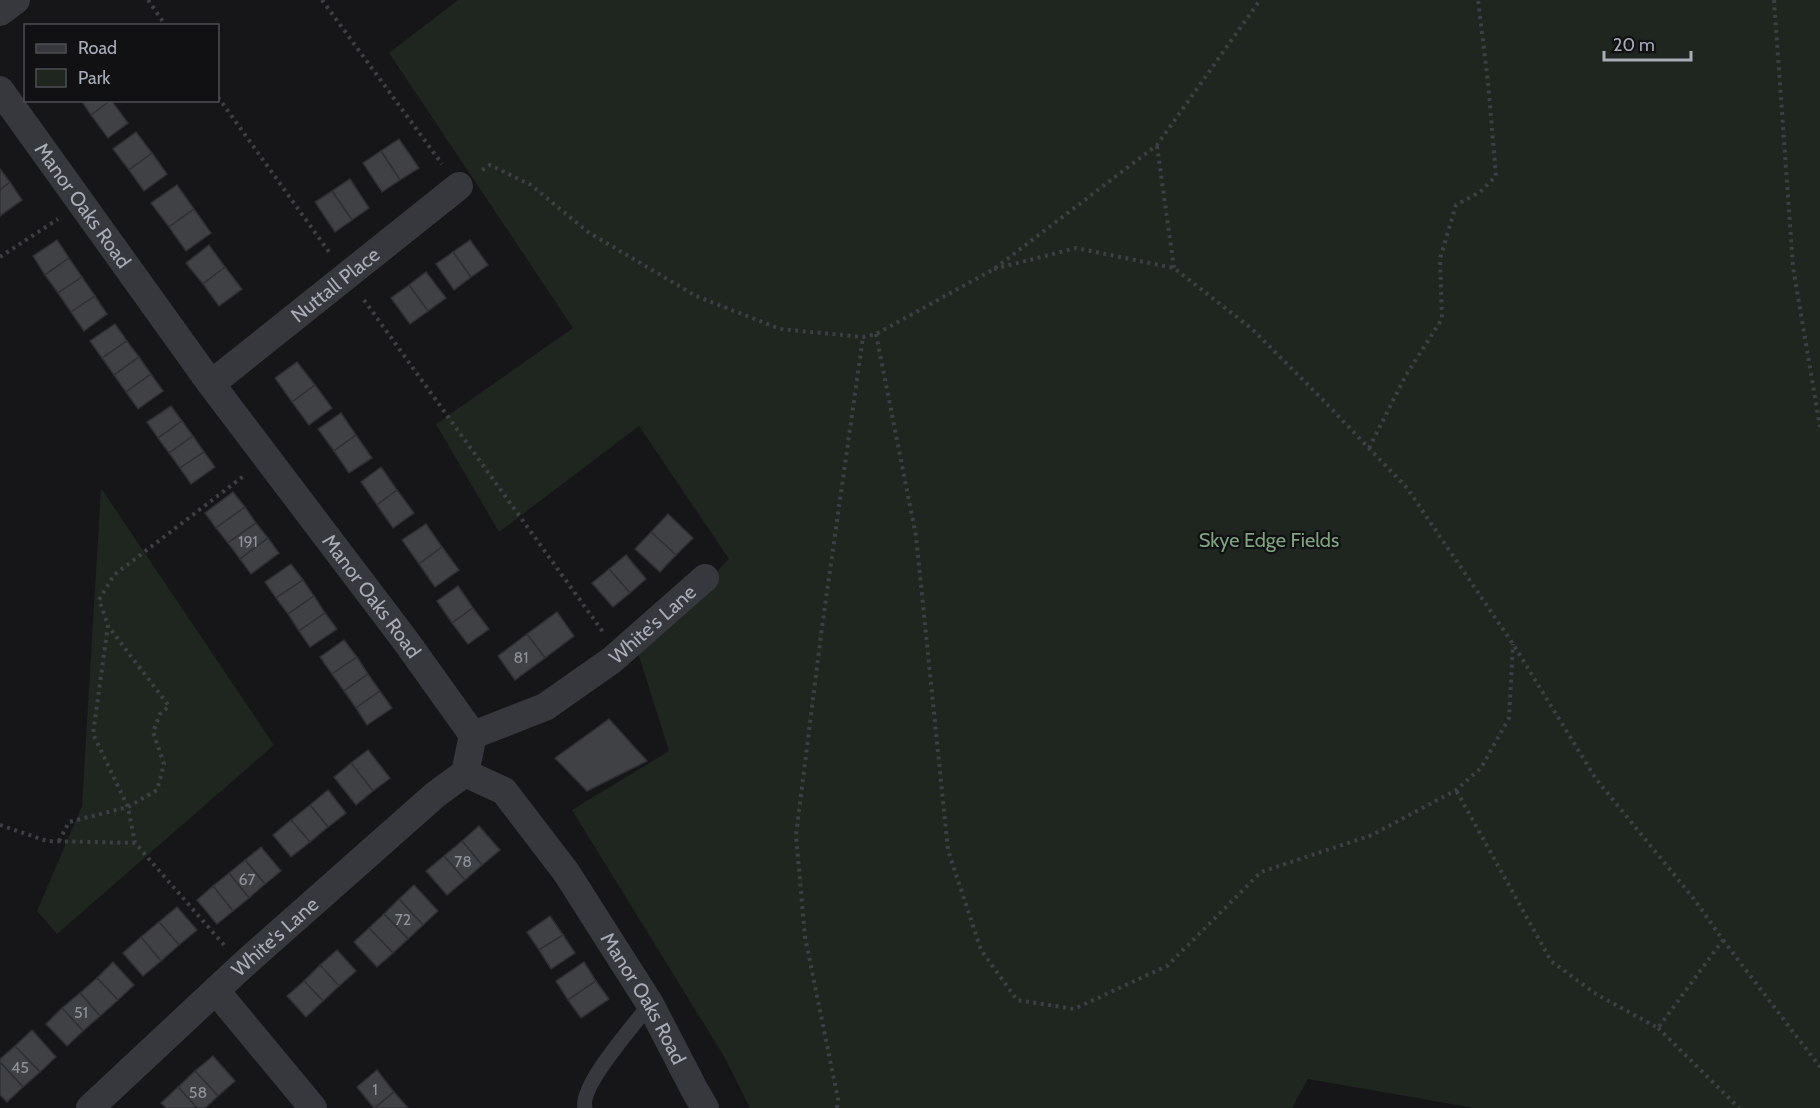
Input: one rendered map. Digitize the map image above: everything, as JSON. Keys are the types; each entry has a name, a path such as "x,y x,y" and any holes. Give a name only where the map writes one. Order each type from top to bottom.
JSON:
{"street":[{"path":"0,12 16,0"},
{"name":"Manor Oaks Road","path":"0,90 211,384 405,640 473,735"},
{"name":"Nuttall Place","path":"211,384 459,186"},
{"name":"White's Lane","path":"473,735 545,707 619,654 705,578"},
{"path":"465,772 473,735"},
{"name":"Manor Oaks Road","path":"465,772 504,792 566,872 650,1004 705,1108"},
{"name":"White's Lane","path":"90,1108 243,965 435,795 465,772"},
{"path":"216,991 313,1108"}],"lane":[{"path":"585,1108 584,1102 596,1073 650,1004"}],"path":[{"path":"148,0 165,24"},
{"path":"322,0 459,186 490,165 531,185 588,232 696,296 780,329 863,337 876,334 994,269 1157,145 1260,0"},
{"path":"1369,448 1406,375 1442,319 1440,259 1456,205 1480,192 1496,176 1478,0"},
{"path":"1774,0 1793,267 1820,426"},
{"path":"219,98 619,654"},
{"path":"1157,145 1174,267"},
{"path":"0,257 81,204"},
{"path":"994,269 1076,248 1174,267 1252,329 1407,488 1513,644 1596,779 1694,899 1820,1067"},
{"path":"876,334 916,536 948,850 981,950 1017,1000 1074,1009 1167,966 1261,872 1372,836 1456,790 1481,768 1509,718 1513,644"},
{"path":"837,1108 838,1099 805,937 796,835 822,627 863,337"},
{"path":"58,841 69,822 128,807 157,790 164,764 153,732 160,714 169,706 108,625 99,600 114,575 267,458"},
{"path":"108,625 93,734 128,807 135,843 243,965"},
{"path":"1456,790 1551,961 1596,994 1658,1028 1739,1108"},
{"path":"0,825 47,841 135,843"},
{"path":"1658,1028 1723,940"}],"green space":[{"name":"Skye Edge Fields","path":"458,0 1820,0 1820,1108 1474,1108 1308,1079 1292,1108 750,1108 725,1058 572,810 669,751 638,653 729,559 639,426 499,532 436,424 573,328 389,53"},
{"path":"101,488 274,745 57,934 37,911 82,806"}],"building":[{"path":"82,102 108,102 91,115"},
{"path":"108,102 112,102 128,123 108,138 91,115"},
{"path":"136,132 152,153 129,170 113,149"},
{"path":"399,139 419,168 400,180 381,151"},
{"path":"381,151 400,180 382,192 363,163"},
{"path":"152,153 167,174 144,191 129,170"},
{"path":"0,169 10,182 0,190"},
{"path":"350,179 369,208 352,220 332,191"},
{"path":"10,182 22,200 0,216 0,190"},
{"path":"177,185 194,209 169,227 151,203"},
{"path":"332,191 352,220 335,232 315,202"},
{"path":"194,209 211,233 186,251 169,227"},
{"path":"57,240 69,258 45,275 33,256"},
{"path":"470,240 488,265 471,277 453,252"},
{"path":"209,245 225,267 203,284 186,263"},
{"path":"453,252 471,277 454,290 436,264"},
{"path":"69,258 82,277 58,293 45,275"},
{"path":"225,267 242,289 219,306 203,284"},
{"path":"426,272 446,298 428,311 409,285"},
{"path":"82,277 95,296 71,312 58,293"},
{"path":"409,285 428,311 410,324 391,298"},
{"path":"95,296 107,314 84,331 71,312"},
{"path":"115,324 127,341 102,358 90,341"},
{"path":"127,341 139,357 114,375 102,358"},
{"path":"139,357 151,374 126,392 114,375"},
{"path":"297,362 315,385 292,402 275,378"},
{"path":"151,374 163,391 138,409 126,392"},
{"path":"315,385 332,408 309,425 292,402"},
{"path":"171,406 182,421 158,438 147,422"},
{"path":"341,413 356,435 334,451 318,429"},
{"path":"182,421 193,436 169,453 158,438"},
{"path":"356,435 372,458 349,473 334,451"},
{"path":"193,436 204,452 180,468 169,453"},
{"path":"204,452 215,467 191,484 180,468"},
{"path":"381,467 397,490 377,505 361,482"},
{"path":"397,490 414,513 393,528 377,505"},
{"path":"233,492 245,507 216,528 205,513"},
{"path":"245,507 256,523 228,543 216,528"},
{"path":"668,514 693,538 676,555 651,532"},
{"path":"256,523 268,538 240,559 228,543"},
{"path":"426,524 442,547 419,564 402,540"},
{"path":"651,532 676,555 660,572 635,549"},
{"path":"268,538 279,553 251,574 240,559"},
{"path":"442,547 459,570 435,587 419,564"},
{"path":"626,555 646,579 630,593 609,569"},
{"path":"291,564 303,580 276,598 265,582"},
{"path":"609,569 630,593 613,607 592,583"},
{"path":"303,580 314,596 288,614 276,598"},
{"path":"458,586 473,608 452,623 437,601"},
{"path":"314,596 325,613 299,631 288,614"},
{"path":"473,608 489,629 468,644 452,623"},
{"path":"557,612 574,636 545,658 527,634"},
{"path":"325,613 337,629 310,647 299,631"},
{"path":"527,634 545,658 515,680 498,656"},
{"path":"344,640 357,657 332,674 320,657"},
{"path":"357,657 368,674 344,691 332,674"},
{"path":"368,674 380,691 356,708 344,691"},
{"path":"380,691 392,708 367,725 356,708"},
{"path":"609,719 647,761 587,791 555,758"},
{"path":"368,750 390,778 373,791 351,763"},
{"path":"351,763 373,791 356,805 334,777"},
{"path":"328,790 346,813 328,827 310,805"},
{"path":"310,805 328,827 310,842 291,820"},
{"path":"291,820 310,842 291,857 273,835"},
{"path":"479,826 500,850 482,865 462,841"},
{"path":"462,841 482,865 465,880 444,856"},
{"path":"261,847 281,871 265,884 245,860"},
{"path":"444,856 465,880 447,895 426,871"},
{"path":"245,860 265,884 249,898 229,873"},
{"path":"229,873 249,898 233,911 213,886"},
{"path":"414,885 438,911 423,925 399,899"},
{"path":"213,886 233,911 217,924 197,900"},
{"path":"399,899 423,925 408,939 384,914"},
{"path":"177,907 197,930 179,945 159,922"},
{"path":"384,914 408,939 393,953 369,928"},
{"path":"550,916 563,935 539,950 527,932"},
{"path":"159,922 179,945 161,961 141,937"},
{"path":"369,928 393,953 377,967 354,942"},
{"path":"563,935 575,953 551,969 539,950"},
{"path":"141,937 161,961 143,976 123,953"},
{"path":"337,950 356,971 339,986 320,965"},
{"path":"113,962 134,985 118,1000 97,978"},
{"path":"584,962 596,981 568,1000 556,981"},
{"path":"320,965 339,986 323,1001 304,981"},
{"path":"97,978 118,1000 100,1016 80,993"},
{"path":"304,981 323,1001 306,1017 287,996"},
{"path":"596,981 609,999 581,1018 568,1000"},
{"path":"80,993 100,1016 83,1031 62,1008"},
{"path":"62,1008 83,1031 67,1046 46,1024"},
{"path":"32,1030 56,1057 40,1072 15,1046"},
{"path":"15,1046 40,1072 23,1087 0,1062 0,1059"},
{"path":"213,1056 235,1081 218,1096 195,1071"},
{"path":"0,1062 23,1087 7,1102 0,1095"},
{"path":"377,1070 394,1092 374,1108 357,1087"},
{"path":"195,1071 218,1096 205,1108 197,1108 178,1087"},
{"path":"178,1087 197,1108 166,1108 161,1103"},
{"path":"394,1092 408,1108 375,1108"}]}
